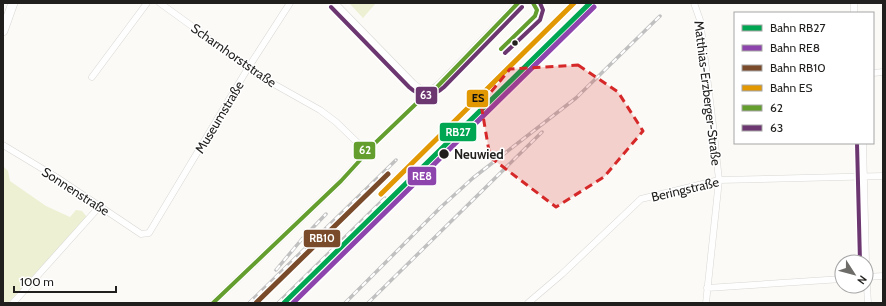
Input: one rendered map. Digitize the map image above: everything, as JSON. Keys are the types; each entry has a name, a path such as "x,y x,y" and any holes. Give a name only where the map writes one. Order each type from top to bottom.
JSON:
{"main road":[{"path":"4,27 13,3"}],"street":[{"path":"92,77 147,3"},
{"name":"Scharnhorststraße","path":"160,3 256,74 320,110 336,122 365,150 362,158 341,181 213,303"},
{"name":"Museumstraße","path":"149,233 248,68 290,3"},
{"path":"335,3 413,83 424,91 430,91 437,87 518,3"},
{"name":"Matthias-Erzberger-Straße","path":"694,3 700,20 719,180 706,303"},
{"name":"Sonnenstraße","path":"3,144 56,177 141,234 149,233"},
{"path":"863,144 866,254"},
{"name":"Beringstraße","path":"528,303 562,274 641,199 719,180 883,176"},
{"path":"12,303 100,206"},
{"path":"707,288 834,280"}],"highlighted area":[{"path":"578,65 618,92 643,131 604,177 556,207 490,157 481,104 510,69"}],"green space":[{"path":"349,3 376,3 363,18"},
{"path":"3,166 8,171 10,181 46,206 70,217 76,210 82,211 87,217 8,303 3,303"}],"railway":[{"path":"345,303 441,207 473,178 576,98 660,16"},
{"path":"368,303 542,132"},
{"path":"249,303 396,160"},
{"path":"278,303 385,198"},
{"path":"276,270 302,239 326,214"}],"rail line":[{"name":"ES","path":"381,194 574,3"},
{"name":"RB27","path":"284,303 590,3"},
{"name":"RE8","path":"293,303 594,7"},
{"name":"RB10","path":"256,303 388,174"}],"transit line":[{"name":"62","path":"213,303 341,181 362,158 365,150 371,147 421,99 424,91 430,91 437,87 518,3"},
{"name":"62","path":"501,49 535,16 537,10 533,3"},
{"name":"63","path":"505,53 540,20 543,10 540,3"},
{"name":"63","path":"331,7 413,91 422,95 431,95 440,91 522,7"},
{"name":"63","path":"857,144 860,254"}],"place":[{"name":"Neuwied","path":"444,154"}]}
